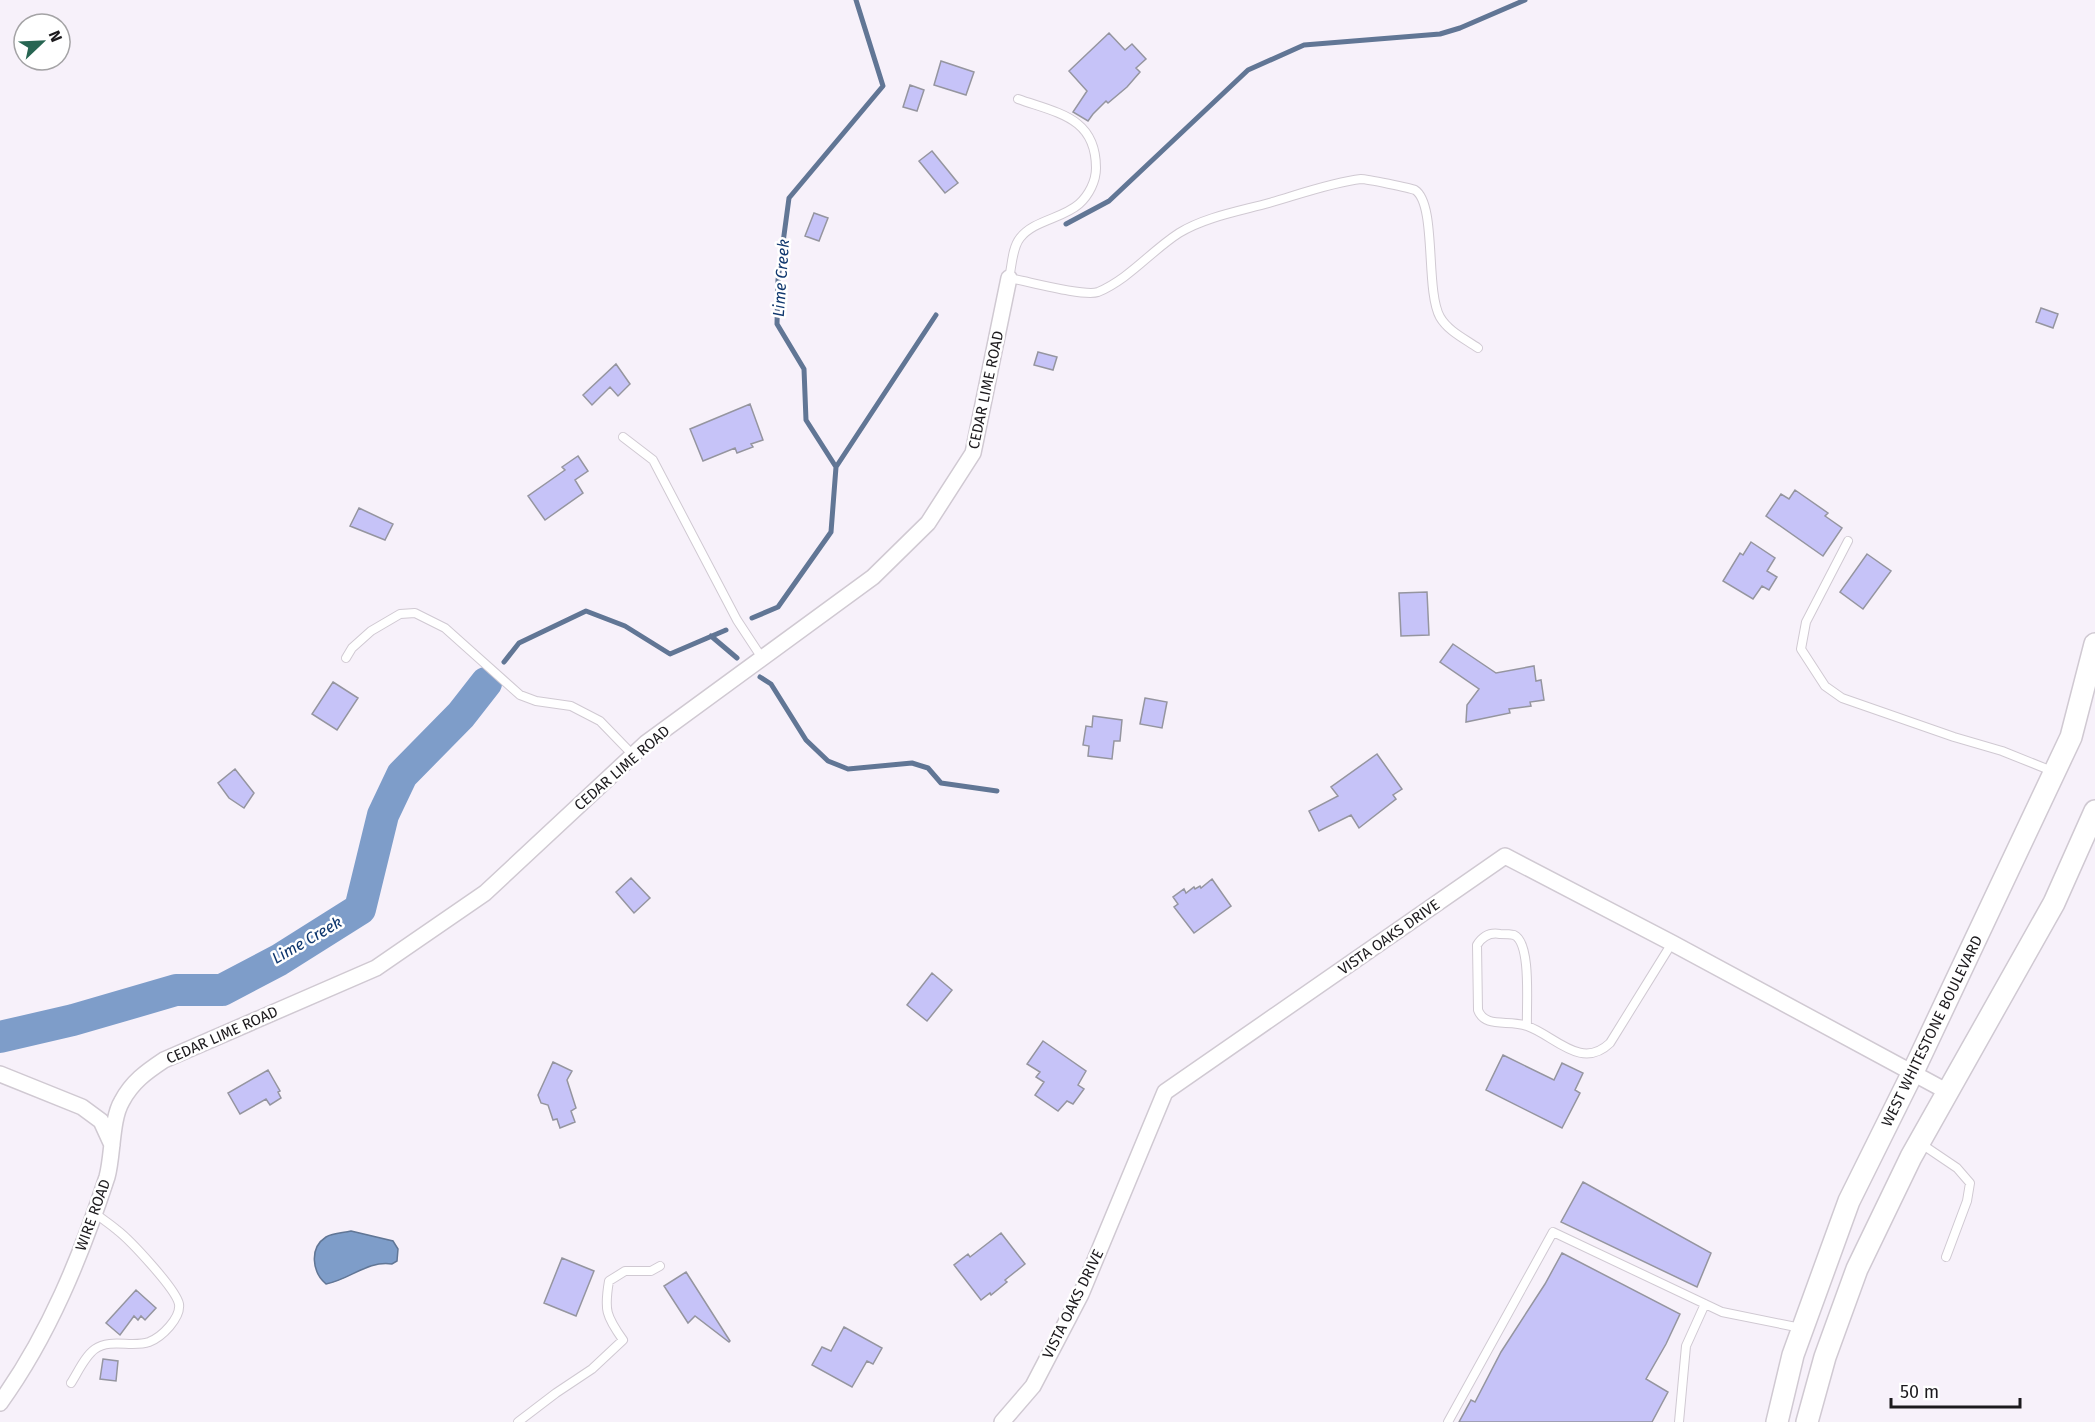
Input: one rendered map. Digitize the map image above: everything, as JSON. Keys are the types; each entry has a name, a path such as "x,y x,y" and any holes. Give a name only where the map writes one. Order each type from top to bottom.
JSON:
{"main road":[{"name":"WEST WHITESTONE BOULEVARD","path":"1777,1422 1793,1355 1849,1201 2072,737 2095,644"},
{"path":"1807,1422 1825,1357 1857,1269 1919,1143 2054,903 2095,811"}],"street":[{"name":"CEDAR LIME ROAD","path":"112,1145 120,1102 139,1077 164,1060 376,968 485,892 646,744 880,569 928,523 973,453 1009,278"},
{"name":"VISTA OAKS DRIVE","path":"1002,1422 1033,1386 1081,1294 1165,1092 1505,856 1948,1092"},
{"path":"0,1074 82,1107 101,1121 112,1145"},
{"name":"WIRE ROAD","path":"0,1403 40,1339 68,1281 108,1173 112,1145"}],"lane":[{"path":"1018,99 1068,116 1079,123 1088,132 1093,145 1096,177 1089,193 1079,204 1031,229 1018,240 1009,278 1062,289 1096,293 1123,277 1180,232 1207,220 1363,179 1414,190 1422,198 1431,238 1433,296 1440,316 1449,328 1478,348"},
{"path":"623,437 653,460 737,620 762,658"},
{"path":"1848,541 1806,622 1800,649 1825,686 1842,698 1954,737 2002,751 2056,772"},
{"path":"346,658 352,648 371,631 400,614 415,613 446,628 520,694 536,701 571,706 600,721 633,755"},
{"path":"1527,1026 1526,954 1521,942 1515,935 1494,933 1481,938 1477,945 1478,1010 1481,1018 1487,1021 1527,1026 1575,1052 1592,1054 1603,1050 1610,1043 1672,943"},
{"path":"1919,1143 1957,1168 1970,1183 1967,1201 1946,1257"},
{"path":"71,1383 91,1352 97,1348 114,1344 137,1345 148,1342 164,1332 178,1311 179,1304 176,1296 157,1271 118,1231 95,1213"},
{"path":"1448,1422 1553,1232 1722,1312 1803,1329"},
{"path":"518,1422 592,1369 623,1340 608,1318 606,1299 609,1281 625,1271 651,1271 660,1266"},
{"path":"1679,1422 1686,1346 1705,1304"}],"water":[{"path":"351,1231 393,1241 398,1249 397,1261 392,1264 375,1265 326,1284 315,1267 317,1247 326,1237"}],"building":[{"path":"1109,33 1125,50 1132,44 1146,59 1136,68 1140,72 1127,87 1108,103 1106,101 1088,121 1073,112 1087,91 1069,71"},
{"path":"941,61 974,72 966,95 934,85"},
{"path":"910,85 924,90 917,111 903,107"},
{"path":"932,151 958,183 945,193 919,161"},
{"path":"814,213 828,218 819,241 805,236"},
{"path":"2041,308 2058,314 2053,328 2036,322"},
{"path":"1038,352 1057,357 1053,370 1034,365"},
{"path":"616,364 630,384 618,396 610,387 592,405 583,395"},
{"path":"750,404 763,440 737,453 735,448 703,461 690,429"},
{"path":"578,456 588,471 575,480 583,493 545,520 528,496 565,470 562,467"},
{"path":"1795,490 1828,513 1825,516 1842,528 1823,556 1766,516 1781,494 1789,499"},
{"path":"359,508 393,524 385,540 350,526"},
{"path":"1751,542 1775,558 1767,571 1777,577 1769,590 1762,586 1753,599 1723,581 1740,553 1743,555"},
{"path":"1867,554 1891,571 1863,609 1840,592"},
{"path":"1427,592 1429,635 1401,636 1399,593"},
{"path":"1453,644 1496,673 1534,666 1536,681 1541,680 1544,700 1530,702 1531,706 1509,709 1510,713 1466,722 1467,705 1479,689 1440,662"},
{"path":"333,682 358,698 337,730 312,714"},
{"path":"1145,698 1167,702 1162,728 1140,724"},
{"path":"1093,716 1122,720 1120,741 1114,741 1112,759 1088,756 1089,746 1083,745 1086,726 1092,727"},
{"path":"1377,754 1402,789 1393,795 1396,799 1359,828 1351,815 1319,831 1309,811 1338,796 1331,787"},
{"path":"235,769 254,793 244,808 229,798 218,783"},
{"path":"631,878 650,898 634,913 616,892"},
{"path":"1212,879 1231,906 1194,933 1174,907 1178,904 1173,897 1184,889 1186,893 1194,887 1195,889 1200,886 1201,888"},
{"path":"932,973 952,990 927,1021 907,1005"},
{"path":"1043,1041 1086,1071 1078,1085 1084,1089 1073,1104 1067,1101 1058,1111 1035,1095 1044,1082 1036,1077 1040,1072 1027,1064"},
{"path":"1503,1055 1554,1080 1562,1063 1583,1073 1575,1090 1580,1093 1562,1128 1486,1090"},
{"path":"553,1062 572,1071 567,1080 576,1108 571,1111 575,1122 560,1128 557,1119 553,1120 548,1105 541,1103 538,1095"},
{"path":"268,1070 280,1091 278,1092 281,1098 270,1105 266,1099 240,1114 228,1093"},
{"path":"1583,1182 1711,1253 1697,1287 1561,1222"},
{"path":"1001,1233 1025,1264 1005,1280 1007,1282 981,1300 954,1265 968,1254 970,1257"},
{"path":"1562,1253 1680,1314 1646,1379 1668,1392 1652,1422 1459,1422 1471,1400 1475,1402 1501,1352"},
{"path":"562,1258 594,1271 576,1316 544,1303"},
{"path":"686,1272 729,1342 695,1316 688,1323 664,1286"},
{"path":"136,1290 156,1308 145,1320 141,1316 138,1320 134,1316 120,1335 106,1323"},
{"path":"844,1327 882,1348 873,1364 867,1361 852,1387 812,1365 822,1347 831,1351"},
{"path":"103,1359 118,1361 116,1381 100,1379"}],"waterway":[{"name":"Lime Creek","path":"752,618 778,607 831,532 836,467 806,420 804,369 777,324 778,280 789,198 883,86 856,0"},
{"path":"1066,224 1109,201 1248,70 1304,45 1440,34 1460,28 1525,0"},
{"path":"836,467 936,315"},
{"name":"Lime Creek","path":"504,662 519,643 586,611 625,626 670,654 726,630"},
{"path":"711,636 737,658"},
{"path":"760,677 771,684 806,740 828,761 848,769 912,763 928,768 941,783 997,791"},
{"name":"Lime Creek","path":"0,1037 73,1020 176,990 222,990 279,960 360,909 383,815 402,775 461,715 486,683"}]}
